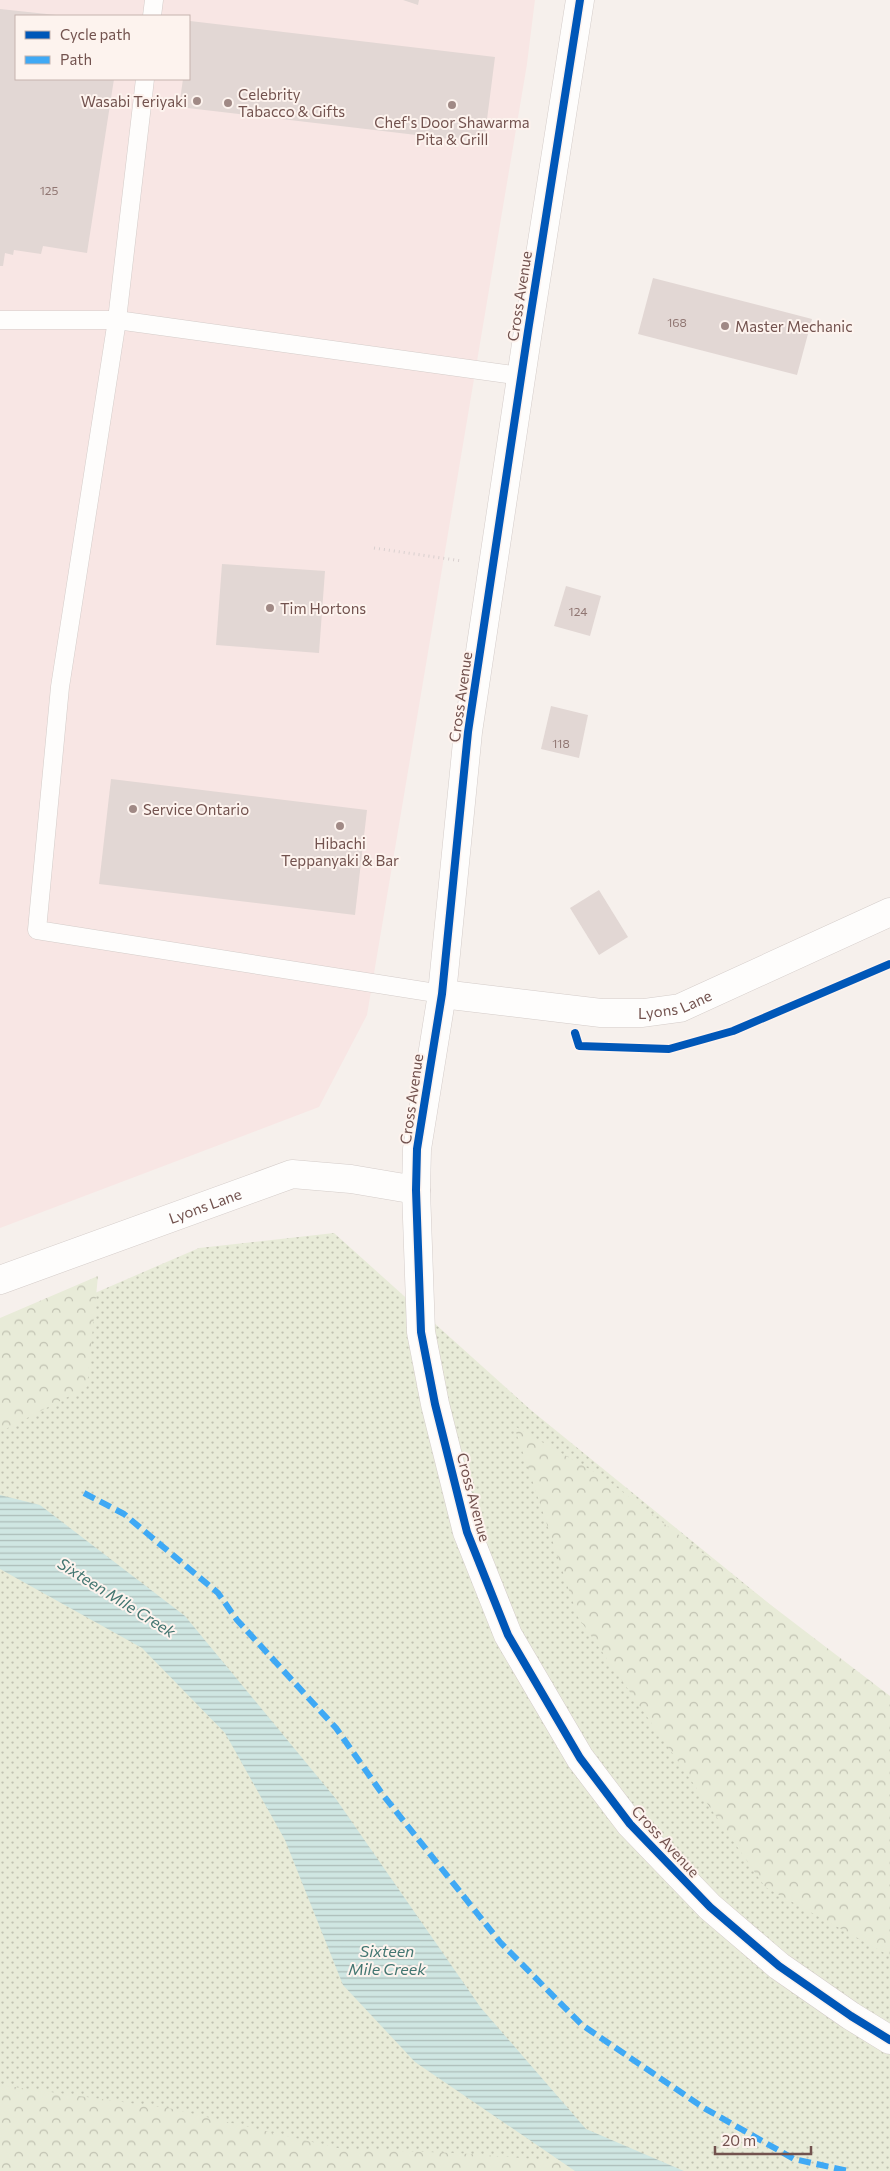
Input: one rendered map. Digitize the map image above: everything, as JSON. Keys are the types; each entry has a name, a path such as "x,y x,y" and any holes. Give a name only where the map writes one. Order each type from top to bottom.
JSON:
{"street":[{"name":"Cross Avenue","path":"580,0 468,732 442,994 416,1149 421,1332 436,1404 467,1532 508,1635 580,1758 630,1824 710,1907 779,1966 851,2016 890,2040"},
{"name":"Lyons Lane","path":"442,994 601,1013 643,1013 680,1008 890,912"},
{"name":"Lyons Lane","path":"0,1280 292,1174 351,1179 416,1190"}],"lane":[{"path":"152,15 154,0"},
{"path":"145,80 117,320 60,687 37,930 442,994"},
{"path":"0,320 117,320 521,376"}],"path":[{"path":"374,548 492,566"}],"shaded area":[{"path":"0,0 535,0 527,64 367,1015 319,1107 0,1228"}],"green space":[{"path":"334,1233 532,1411 890,1702 890,2171 0,2171 0,1334 199,1248"},
{"path":"98,1276 87,1387 0,1432 0,1318"},
{"path":"514,1426 603,1477 890,1696 890,1956 765,1887 578,1617"},
{"path":"0,2085 173,2109 342,2149 456,2153 562,2161 575,2171 0,2171"}],"water":[{"name":"Sixteen Mile Creek","path":"0,1495 40,1505 185,1616 336,1799 481,2008 586,2129 684,2171 575,2171 415,2062 343,1985 285,1840 225,1733 142,1648 0,1569"}],"building":[{"path":"403,0 419,0 418,5"},
{"path":"0,9 56,15 15,15 15,80 114,80 87,253 43,246 41,254 14,250 13,255 5,253 3,266 0,266"},
{"path":"190,21 495,57 484,143 179,107 183,80 190,80"},
{"name":"Master Mechanic","path":"653,278 812,319 797,375 638,334"},
{"name":"Tim Hortons","path":"222,564 325,571 319,653 216,645"},
{"path":"566,586 601,596 590,636 554,626"},
{"path":"551,706 588,715 579,758 541,749"},
{"path":"111,779 367,810 355,915 99,884"},
{"path":"599,890 628,937 599,955 570,908"}],"marked path":[{"path":"84,1493 124,1514 218,1593 237,1620 336,1728 383,1795 500,1942 582,2025 704,2108 794,2159 848,2171"}],"cycle path":[{"path":"580,0 468,732 442,994 417,1149 416,1190 421,1332 435,1404 467,1532 508,1635 580,1758 630,1824 710,1907 779,1966 851,2016 890,2040"},
{"path":"575,1033 579,1046 669,1049 733,1031 890,964"}],"place":[{"name":"Wasabi Teriyaki","path":"197,101"},
{"name":"Celebrity Tabacco & Gifts","path":"228,103"},
{"name":"Chef's Door Shawarma Pita & Grill","path":"452,105"},
{"name":"Master Mechanic","path":"725,326"},
{"name":"Tim Hortons","path":"270,608"},
{"name":"Service Ontario","path":"133,809"},
{"name":"Hibachi Teppanyaki & Bar","path":"340,826"}]}
